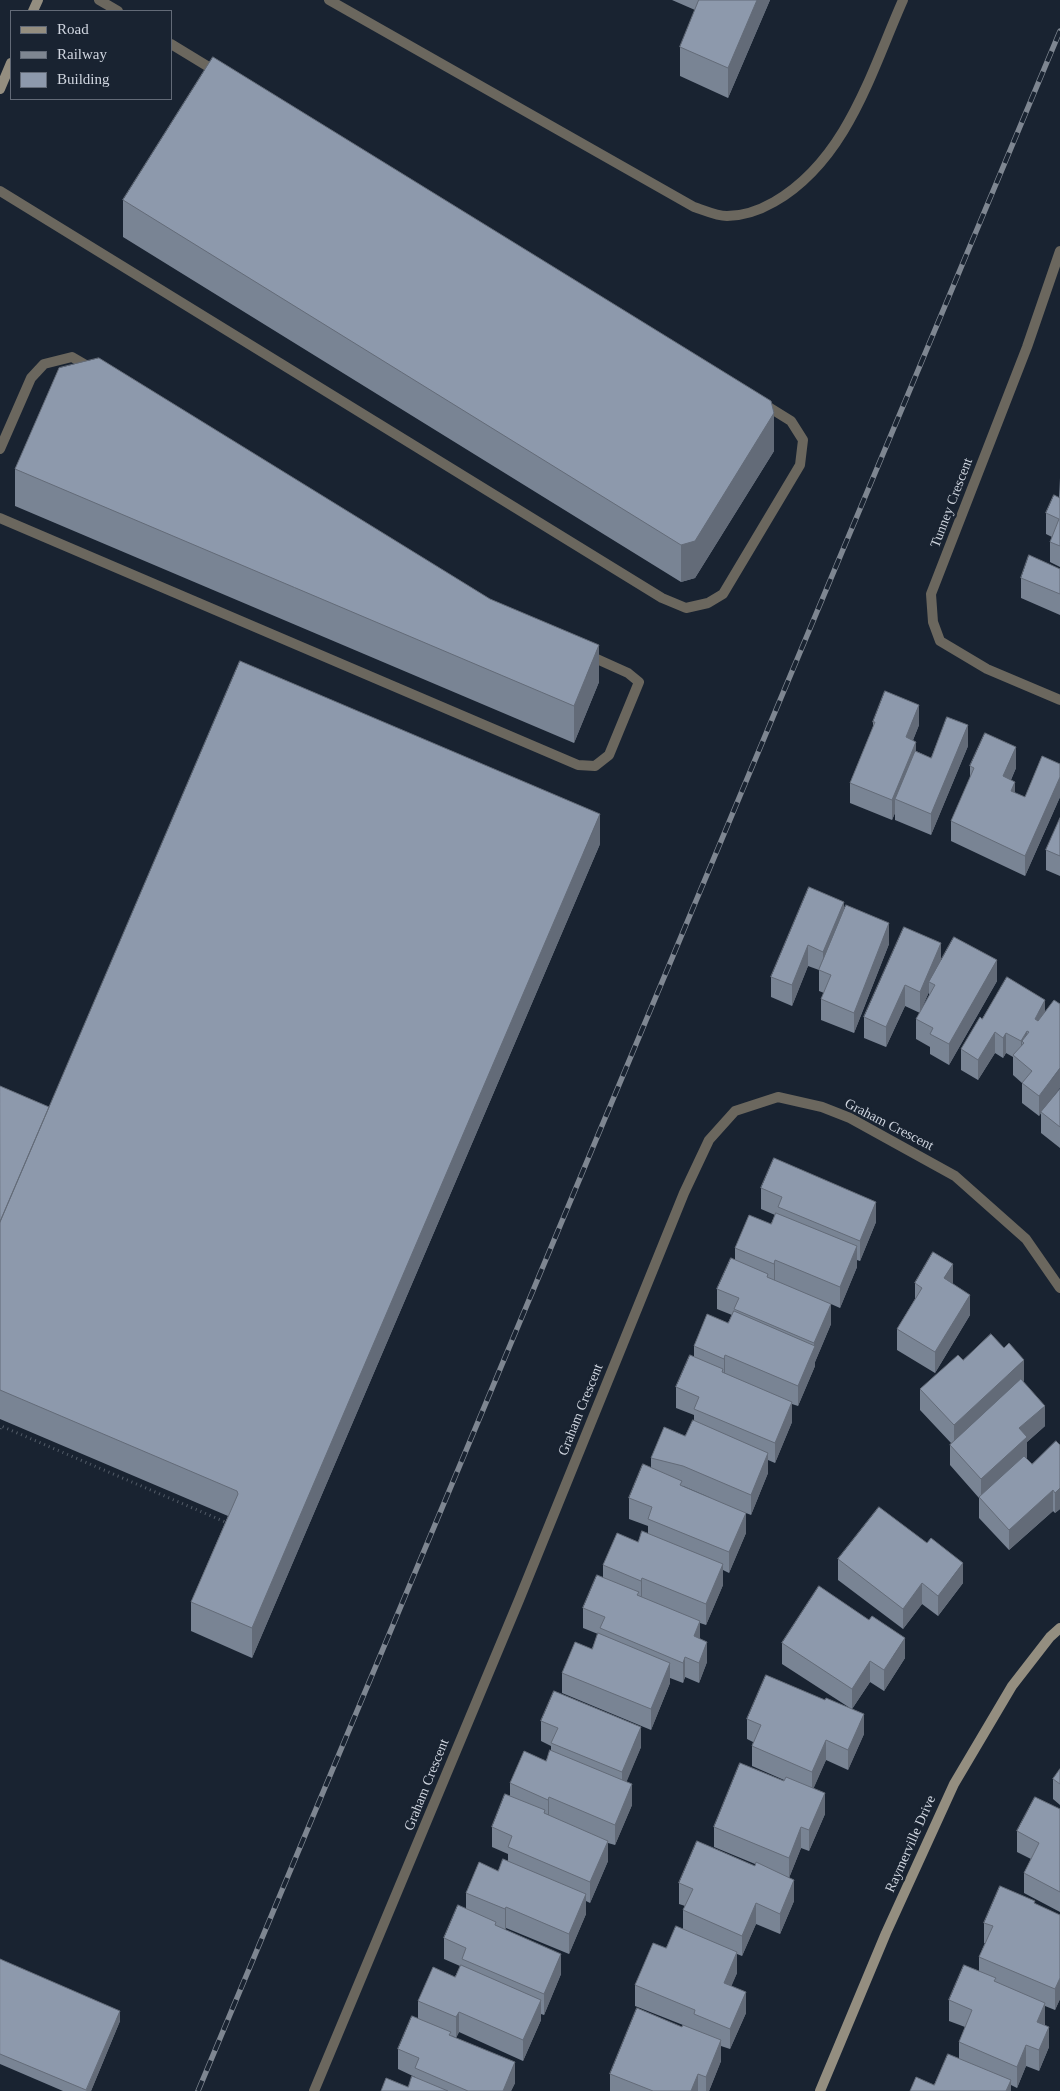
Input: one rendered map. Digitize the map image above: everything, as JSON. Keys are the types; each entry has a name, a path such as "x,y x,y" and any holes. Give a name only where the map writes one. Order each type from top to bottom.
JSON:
{"street":[{"path":"99,0 116,10"},
{"path":"329,0 694,208 726,216 759,211 788,194 813,171 836,144 852,117 902,0"},
{"path":"172,45 230,80"},
{"path":"0,89 10,65"},
{"path":"0,191 662,598 686,608 708,603 723,594 800,465 803,440 791,421 755,398"},
{"name":"Tunney Crescent","path":"1060,251 1027,347 931,594 934,622 940,641 987,669 1060,700"},
{"path":"0,448 31,378 44,364 72,357 97,372"},
{"path":"0,518 578,765 595,766 609,755 639,682 628,673 575,649"},
{"name":"Graham Crescent","path":"314,2091 515,1609 684,1193 709,1140 735,1111 778,1097 822,1107 850,1118 956,1176 1026,1239 1060,1288"},
{"name":"Raymerville Drive","path":"820,2091 886,1933 954,1784 1012,1686 1050,1637 1060,1628"}],"path":[{"path":"0,1429 2,1426 230,1524 228,1530"}],"building":[{"path":"699,0 757,0 728,68 680,47"},
{"path":"213,57 771,401 774,413 695,541 681,545 123,200"},
{"path":"99,358 490,599 599,645 574,706 15,469 59,368"},
{"path":"1054,495 1060,498 1060,546 1050,542 1059,519 1046,513"},
{"path":"1029,555 1060,569 1060,594 1021,578"},
{"path":"240,661 600,814 252,1628 191,1602 238,1494 237,1491 0,1390 0,1222"},
{"path":"885,691 919,705 906,737 916,742 892,800 850,783 875,722 873,722"},
{"path":"947,717 968,725 931,814 895,799 915,751 931,758"},
{"path":"985,733 1016,747 1003,776 1015,782 1011,791 1025,797 1042,756 1060,764 1060,777 1025,856 951,821 974,768 970,766"},
{"path":"1060,818 1060,856 1046,850"},
{"path":"809,887 844,902 823,952 808,945 792,985 771,977"},
{"path":"846,905 889,923 854,1013 821,999 831,975 819,970"},
{"path":"904,927 941,943 920,992 905,985 886,1027 864,1017"},
{"path":"954,937 997,960 949,1044 930,1034 933,1028 916,1019 935,985 929,982"},
{"path":"1007,977 1045,1000 1035,1019 1038,1021 1054,1000 1060,1004 1060,1068 1039,1096 1022,1083 1032,1071 1013,1055 1024,1043 1022,1041 1029,1032 1027,1031 1021,1041 1006,1033 1003,1038 995,1032 978,1060 961,1049 980,1017 982,1019"},
{"path":"0,1086 49,1107 0,1222"},
{"path":"1060,1089 1060,1127 1041,1112"},
{"path":"774,1158 876,1202 860,1241 778,1207 782,1197 761,1188"},
{"path":"776,1213 857,1246 840,1287 775,1260 774,1264 735,1248 749,1215 771,1224"},
{"path":"933,1252 953,1264 944,1278 970,1295 935,1352 897,1329 922,1288 915,1283"},
{"path":"731,1258 768,1274 767,1277 831,1304 814,1343 734,1309 739,1298 717,1289"},
{"path":"734,1311 815,1346 798,1386 725,1355 724,1359 694,1346 707,1314 728,1323"},
{"path":"991,1334 1004,1348 1009,1343 1024,1360 954,1425 920,1389 958,1355 963,1360"},
{"path":"690,1355 723,1369 722,1372 792,1402 775,1443 694,1409 699,1397 676,1387"},
{"path":"1021,1379 1045,1406 1019,1428 1027,1437 981,1479 950,1445"},
{"path":"693,1420 768,1453 751,1495 683,1466 651,1458 664,1427 685,1436"},
{"path":"1056,1441 1060,1445 1060,1488 1055,1493 1053,1490 1009,1530 979,1497 1024,1456 1032,1464"},
{"path":"643,1464 682,1481 680,1485 746,1513 729,1552 648,1519 652,1507 629,1498"},
{"path":"879,1507 927,1543 931,1538 963,1563 938,1596 922,1583 903,1609 838,1559"},
{"path":"642,1531 723,1564 706,1604 642,1578 641,1581 603,1565 617,1533 638,1542"},
{"path":"597,1575 639,1592 637,1595 700,1621 694,1636 707,1642 699,1663 685,1657 683,1663 600,1628 605,1617 583,1608"},
{"path":"819,1586 869,1620 872,1616 905,1638 884,1670 870,1661 852,1689 782,1643"},
{"path":"598,1633 670,1663 651,1709 562,1673 575,1642 592,1649"},
{"path":"766,1675 864,1714 848,1750 826,1740 812,1772 752,1746 761,1725 747,1719"},
{"path":"554,1691 641,1727 622,1772 551,1743 558,1728 541,1721"},
{"path":"550,1750 632,1784 615,1825 549,1797 548,1800 510,1783 524,1751 546,1761"},
{"path":"740,1763 784,1781 786,1777 825,1793 809,1830 801,1827 789,1858 714,1827"},
{"path":"1060,1769 1060,1784 1053,1779"},
{"path":"505,1794 545,1810 544,1813 608,1841 590,1882 508,1847 512,1836 492,1827"},
{"path":"1035,1797 1060,1809 1060,1892 1024,1873 1039,1843 1017,1831"},
{"path":"697,1841 755,1866 756,1862 794,1880 780,1914 756,1903 742,1936 683,1910 693,1889 679,1883"},
{"path":"503,1859 586,1894 569,1934 506,1907 505,1909 466,1893 479,1862 498,1871"},
{"path":"1000,1886 1035,1901 1034,1903 1060,1915 1060,1978 1055,1989 979,1957 993,1926 984,1923"},
{"path":"458,1905 496,1922 495,1925 561,1954 544,1994 462,1959 466,1948 444,1938"},
{"path":"676,1926 737,1952 724,1983 746,1992 730,2029 694,2014 695,2010 635,1985 653,1943 666,1948"},
{"path":"0,1959 120,2011 86,2090 0,2054"},
{"path":"461,1965 541,2000 523,2040 459,2012 456,2017 418,2001 433,1967 455,1977"},
{"path":"964,1965 996,1978 994,1981 1045,2003 1037,2022 1049,2027 1039,2050 1026,2045 1017,2067 959,2042 972,2010 949,2000"},
{"path":"637,2008 682,2027 683,2025 721,2040 706,2077 698,2074 691,2091 653,2091 610,2074"},
{"path":"412,2016 451,2032 449,2035 515,2062 503,2091 468,2091 415,2068 419,2058 398,2049"},
{"path":"948,2054 1011,2080 1006,2091 910,2091 916,2077 934,2085"},
{"path":"412,2076 448,2091 381,2091 386,2078 408,2087"}],"railway":[{"path":"198,2091 1060,31"}]}
